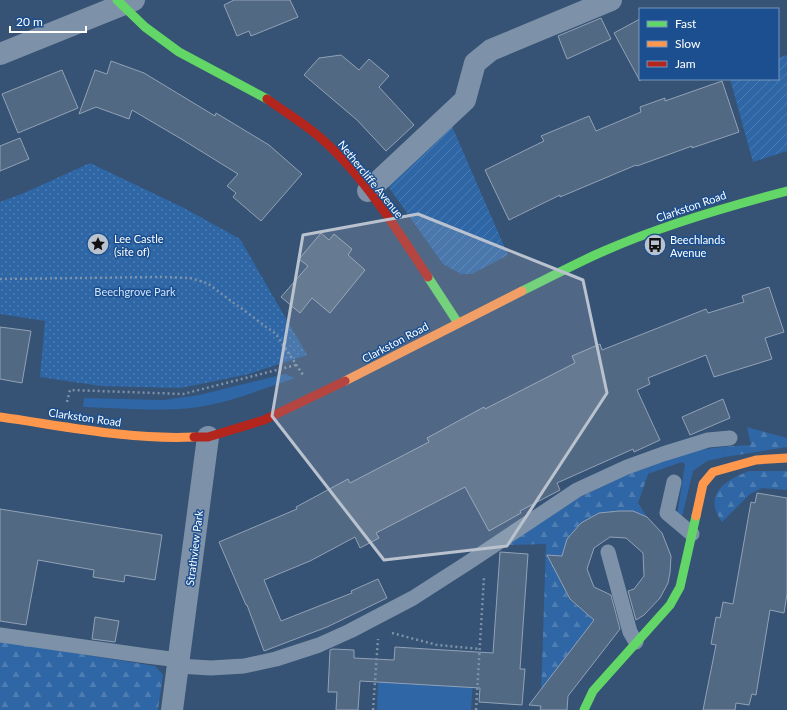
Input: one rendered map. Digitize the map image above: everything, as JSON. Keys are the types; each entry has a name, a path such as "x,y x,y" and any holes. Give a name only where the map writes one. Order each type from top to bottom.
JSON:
{"main road":[{"name":"Nethercliffe Avenue","path":"124,2 145,27 179,52 263,96 323,140 343,160 396,228 458,323"},
{"name":"Clarkston Road","path":"0,417 113,433 177,438 208,437 264,420 316,396 458,323 604,251 660,229 725,207 787,191"},
{"path":"584,710 593,690 670,605 680,587 704,484 714,472 756,460 787,458"}],"street":[{"path":"368,191 465,100 475,63 491,50 611,0"},
{"path":"0,54 124,2"},
{"name":"Strathview Park","path":"172,710 208,437"}],"lane":[{"path":"0,635 147,656 211,668 244,666 276,659 319,645 356,628 413,598 577,490 627,467 663,454 708,440 730,438"},
{"path":"674,482 668,513 692,534"},
{"path":"608,552 630,632 636,642"}],"path":[{"path":"0,279 160,277 190,278 208,283 276,334 316,396"},
{"path":"61,426 70,390 183,394 296,365"},
{"path":"476,710 484,572"},
{"path":"386,631 437,645 480,649"},
{"path":"373,710 378,637"}],"highlighted area":[{"path":"418,214 583,280 607,393 507,546 384,560 272,416 303,235"}],"green space":[{"path":"787,55 787,151 753,162 730,80 779,80 779,58"},
{"path":"451,124 508,255 472,274 461,274 443,264 385,182"},
{"name":"Beechgrove Park","path":"90,163 184,208 240,239 307,355 249,374 181,388 101,386 40,377 45,321 0,314 0,202 24,193"},
{"path":"285,374 295,378 238,398 194,408 155,410 83,407 84,398 163,400 199,395"},
{"path":"747,427 787,438 787,447 725,457 721,447 751,445"},
{"path":"721,447 725,457 707,461 693,471 682,517 677,516 685,464 682,462 648,474 651,466 685,452"},
{"path":"651,466 638,503 647,517 633,511 599,513 581,523 567,539 561,559 559,578 569,599 589,616 612,621 611,639 591,624 556,669 541,695 546,544 507,545 565,504 631,473"},
{"path":"749,471 787,471 787,490 762,488 750,494 722,522 715,509 715,500 720,488 737,476"},
{"path":"0,641 155,666 163,675 158,710 0,710"},
{"path":"473,679 471,710 377,710 378,682 413,684"}],"building":[{"path":"234,0 290,0 298,17 251,36 249,31 237,36 224,5"},
{"path":"601,18 611,39 567,59 558,36"},
{"path":"639,20 639,79 614,33"},
{"path":"341,55 359,70 369,59 389,76 379,87 414,125 386,151 357,120 304,75 319,58"},
{"path":"111,61 144,73 215,116 216,113 269,145 302,174 261,221 233,197 236,193 227,186 238,174 132,110 129,119 96,107 79,114 95,70 107,74"},
{"path":"62,70 78,108 18,133 2,94"},
{"path":"722,81 739,132 692,148 692,146 637,166 636,165 560,197 560,195 509,220 485,170 544,141 541,136 589,116 596,131 641,112 640,107 665,98 665,101"},
{"path":"20,138 29,159 0,171 0,146"},
{"path":"321,233 329,240 334,234 352,249 348,255 365,270 330,313 312,298 300,313 281,297 308,266 299,259"},
{"path":"769,287 784,332 765,338 772,359 714,377 706,355 648,378 650,384 637,390 660,440 634,452 633,449 557,483 560,490 520,511 521,513 489,531 465,487 376,533 379,538 360,548 355,537 310,561 264,580 281,621 352,593 351,591 378,579 387,598 327,627 264,651 247,605 219,542 297,509 296,507 348,479 350,483 429,442 427,438 484,407 485,409 575,363 572,356 600,344 602,350 706,309 708,313 744,302 742,296"},
{"path":"0,327 31,331 22,383 0,379"},
{"path":"723,399 730,418 690,435 682,417"},
{"path":"757,493 787,498 787,594 784,613 770,610 756,695 752,694 749,705 736,703 735,710 703,710 716,645 711,644 716,617 720,618 723,602 733,604 751,502 755,503"},
{"path":"0,509 162,535 155,580 125,575 124,582 93,577 94,570 38,560 26,625 0,621"},
{"path":"633,511 647,517 662,533 671,556 668,583 660,598 644,615 636,620 628,591 634,589 644,576 643,553 626,538 610,537 594,548 587,569 594,587 611,595 620,629 568,696 567,710 540,710 541,706 529,705 594,620 570,599 547,555 562,556 567,539 581,523 599,513"},
{"path":"500,552 528,554 520,669 525,669 522,705 479,702 480,688 360,681 358,710 336,710 337,692 328,692 330,650 354,650 354,658 394,660 395,647 493,653"},
{"path":"95,617 119,621 115,642 92,639"}],"traffic: fast":[{"path":"117,0 145,27 179,52 267,99"},
{"path":"522,291 594,256 649,233 717,210 787,191"},
{"path":"428,277 458,323"},
{"path":"584,710 593,691 670,605 680,587 696,516"}],"traffic: slow":[{"path":"345,381 522,291"},
{"path":"0,417 121,434 194,437"},
{"path":"696,516 703,484 713,472 756,460 787,458"}],"traffic: jam":[{"path":"267,99 304,124 339,155 380,205 428,277"},
{"path":"194,437 208,437 264,420 345,381"}],"place":[{"name":"Lee Castle (site of)","path":"98,244"},
{"name":"Beechlands Avenue","path":"655,245"}]}
